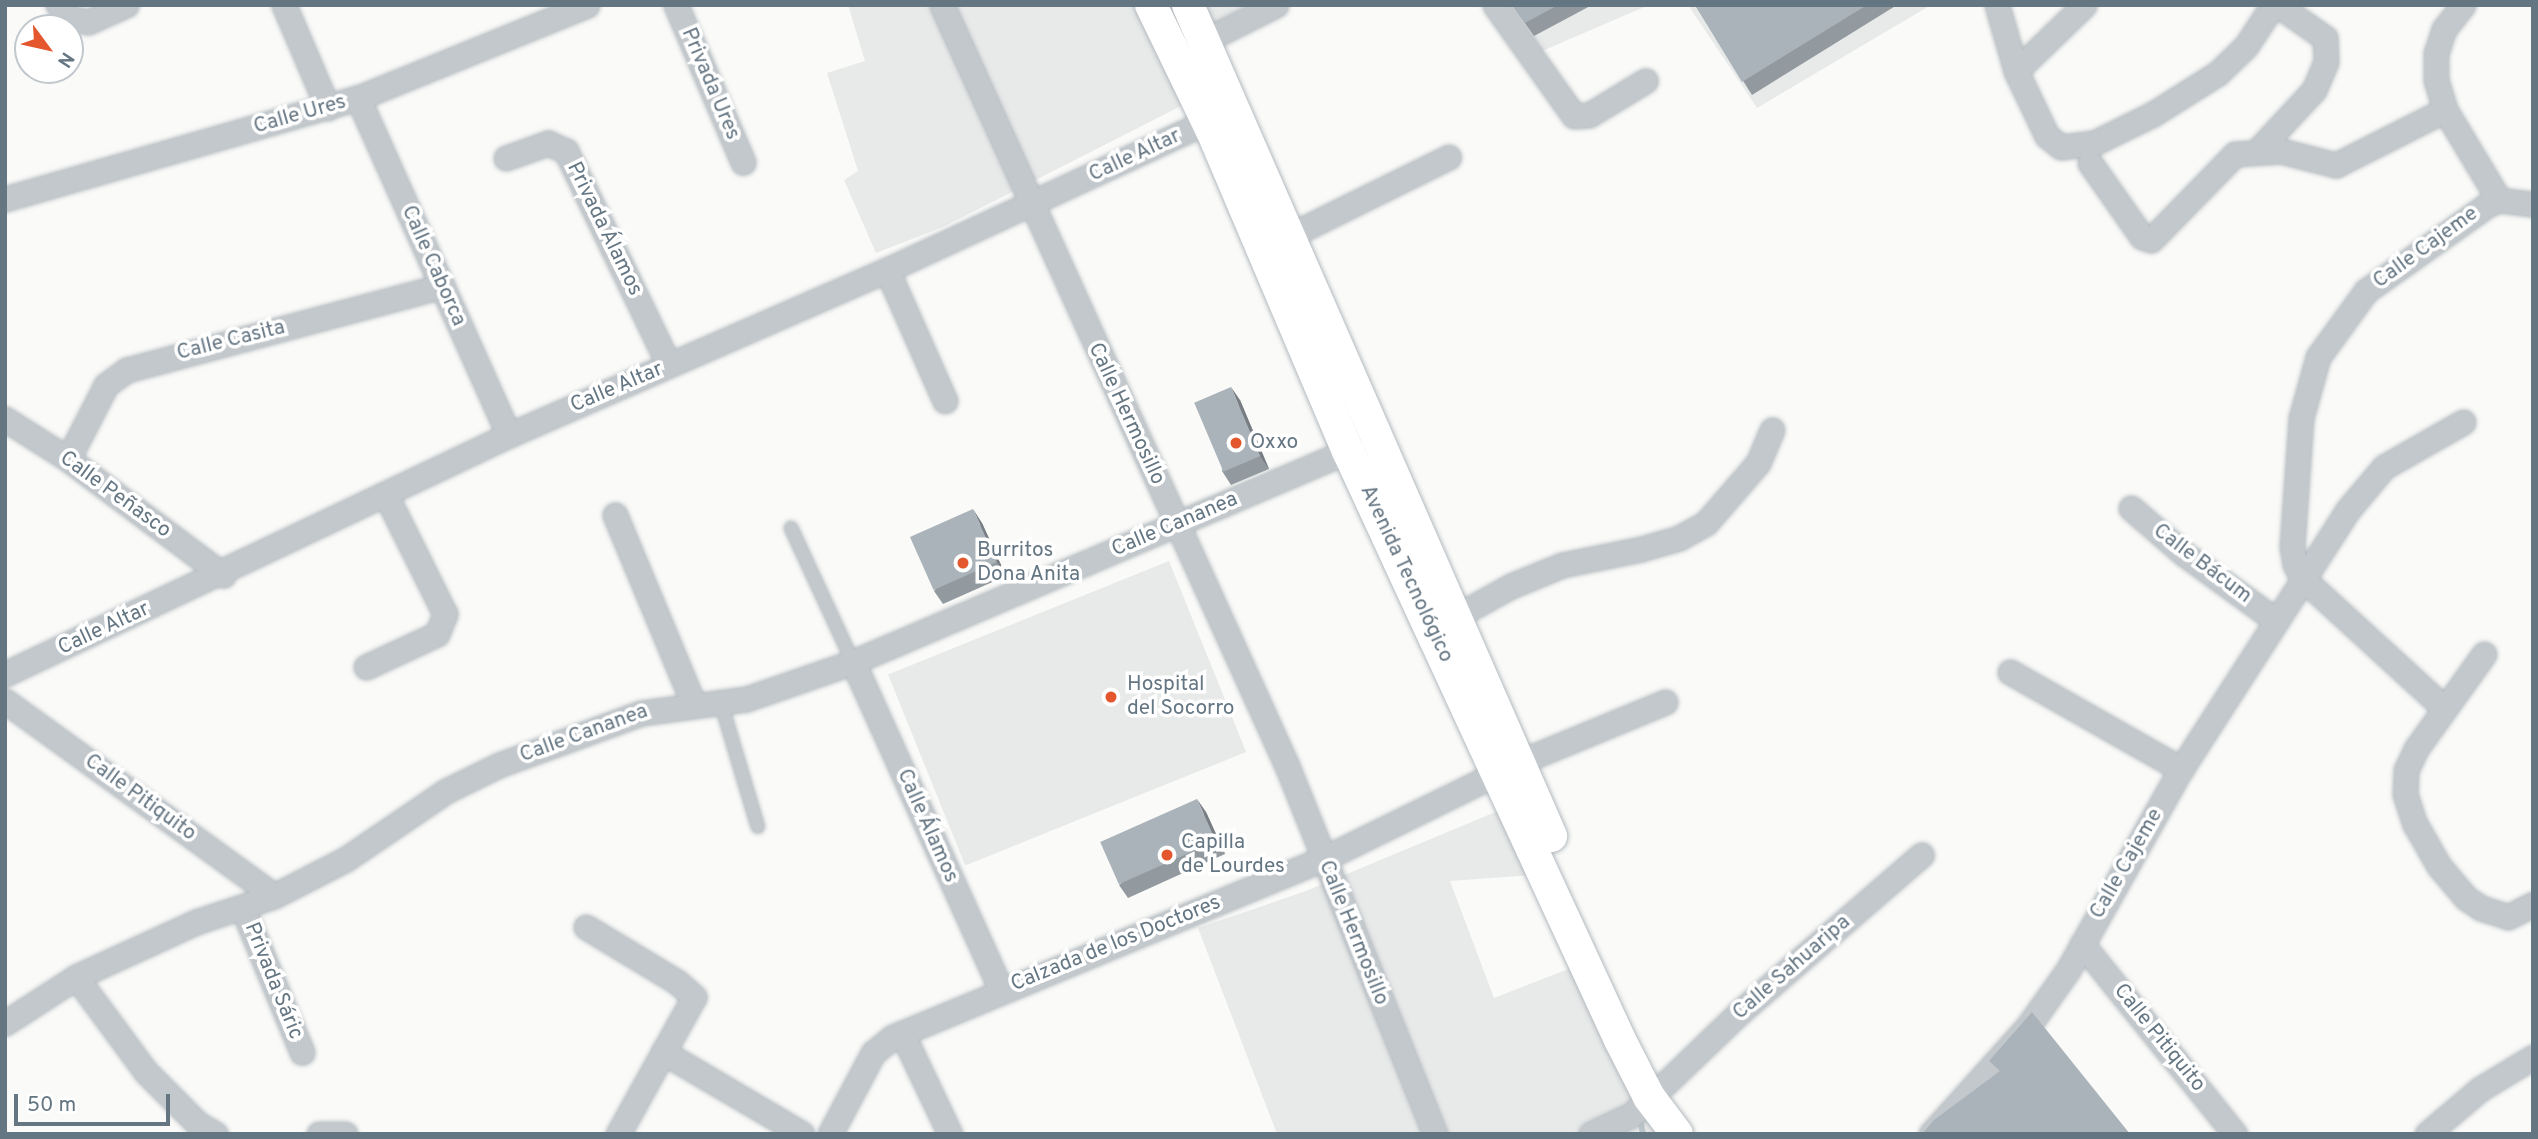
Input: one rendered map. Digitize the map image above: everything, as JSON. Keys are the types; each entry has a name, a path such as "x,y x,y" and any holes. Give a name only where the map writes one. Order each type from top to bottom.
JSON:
{"main road":[{"name":"Avenida Tecnológico","path":"1151,5 1178,53 1220,115 1289,236 1455,617 1510,768 1646,1095 1677,1134"},
{"name":"Avenida Tecnológico","path":"1188,5 1206,40 1220,115 1348,451 1510,768"},
{"name":"Avenida Tecnológico","path":"1646,1095 1687,1134"}],"street":[{"path":"58,5 70,18 88,22 126,5"},
{"path":"284,5 328,108"},
{"name":"Calle Ures","path":"5,199 328,108 587,5"},
{"name":"Privada Ures","path":"676,5 743,162"},
{"name":"Calle Hermosillo","path":"942,5 1029,204 1287,766 1435,1134"},
{"path":"1178,53 1276,5"},
{"path":"1496,5 1574,116 1589,115 1645,81"},
{"path":"1997,5 2016,71 2046,136 2062,147 2094,142 2153,114 2218,72 2246,46 2273,5"},
{"path":"2016,71 2084,5"},
{"path":"2259,149 2314,90 2326,62 2325,38 2278,5"},
{"path":"2463,5 2444,29 2436,53 2436,80 2445,110 2499,200 2533,204"},
{"name":"Calle Caborca","path":"358,98 509,435"},
{"path":"2090,163 2142,237 2151,240 2235,153 2259,149 2308,155 2336,165 2445,110"},
{"name":"Calle Altar","path":"5,674 223,575 509,435 887,270 1220,115"},
{"name":"Privada Álamos","path":"506,158 548,143 566,150 669,365"},
{"path":"1289,236 1449,157"},
{"name":"Calle Cajeme","path":"2302,578 2292,547 2296,458 2307,384 2318,357 2366,291 2439,236 2499,200"},
{"path":"887,270 945,401"},
{"name":"Calle Casita","path":"68,459 106,384 127,370 442,286"},
{"name":"Calle Peñasco","path":"5,419 68,459 223,575"},
{"name":"Calle Cajeme","path":"1931,1134 2029,1025 2082,944 2181,769 2274,619 2384,467 2463,422"},
{"path":"1455,617 1511,586 1562,565 1679,538 1706,523 1758,463 1772,430"},
{"name":"Calle Cananea","path":"5,1023 76,977 196,922 243,909 274,896 346,859 446,791 499,765 641,713 746,699 853,662 1348,451"},
{"path":"366,667 437,634 445,614 386,495"},
{"name":"Calle Bácum","path":"2131,508 2183,553 2274,619"},
{"path":"615,515 694,705"},
{"path":"2302,578 2443,707"},
{"path":"2484,654 2443,707 2406,770 2405,794 2415,824 2450,883 2466,898 2497,916 2527,909"},
{"name":"Calle Álamos","path":"853,662 1001,990"},
{"path":"2010,672 2181,769"},
{"name":"Calle Pitiquito","path":"5,701 274,896"},
{"name":"Calzada de los Doctores","path":"830,1134 873,1054 902,1033 1323,859 1510,768 1665,702"},
{"name":"Calle Sahuaripa","path":"1591,1134 1646,1095 1922,855"},
{"name":"Privada Sáric","path":"243,909 302,1052"},
{"path":"586,927 677,982 694,997 618,1134"},
{"name":"Calle Pitiquito","path":"2082,944 2235,1134"},
{"path":"76,977 146,1072 190,1117 215,1134"},
{"path":"902,1033 950,1134"},
{"path":"663,1052 802,1134"},
{"path":"2427,1134 2480,1089 2533,1057"},
{"path":"319,1134 345,1134"}],"lane":[{"path":"791,528 853,662"},
{"path":"721,703 758,828"}],"shaded area":[{"path":"848,5 1250,5 1157,53 1183,105 943,227 876,253 844,180 858,171 827,73 865,61"},
{"path":"1501,5 1649,5 1535,54"},
{"path":"1688,5 1931,5 1757,108"},
{"name":"Hospital del Socorro","path":"1169,561 1246,752 965,866 888,675"},
{"path":"1505,808 1533,875 1450,881 1494,998 1571,968 1662,1134 1277,1134 1198,928 1306,891"}],"building":[{"path":"1512,5 1558,5 1525,23"},
{"path":"1695,5 1867,5 1742,82"},
{"name":"Oxxo","path":"1231,387 1260,456 1223,472 1194,403"},
{"name":"Burritos Dona Anita","path":"973,509 997,562 934,590 910,537"},
{"name":"Capilla de Lourdes","path":"1197,799 1216,841 1119,884 1100,842"},
{"path":"2032,1012 2130,1134 1922,1134 1934,1120 2000,1071 1989,1061"}],"waterway":[{"path":"1639,1116 1643,1134"}],"place":[{"name":"Oxxo","path":"1236,443"},
{"name":"Burritos Dona Anita","path":"963,563"},
{"name":"Hospital del Socorro","path":"1111,697"},
{"name":"Capilla de Lourdes","path":"1167,855"}]}
